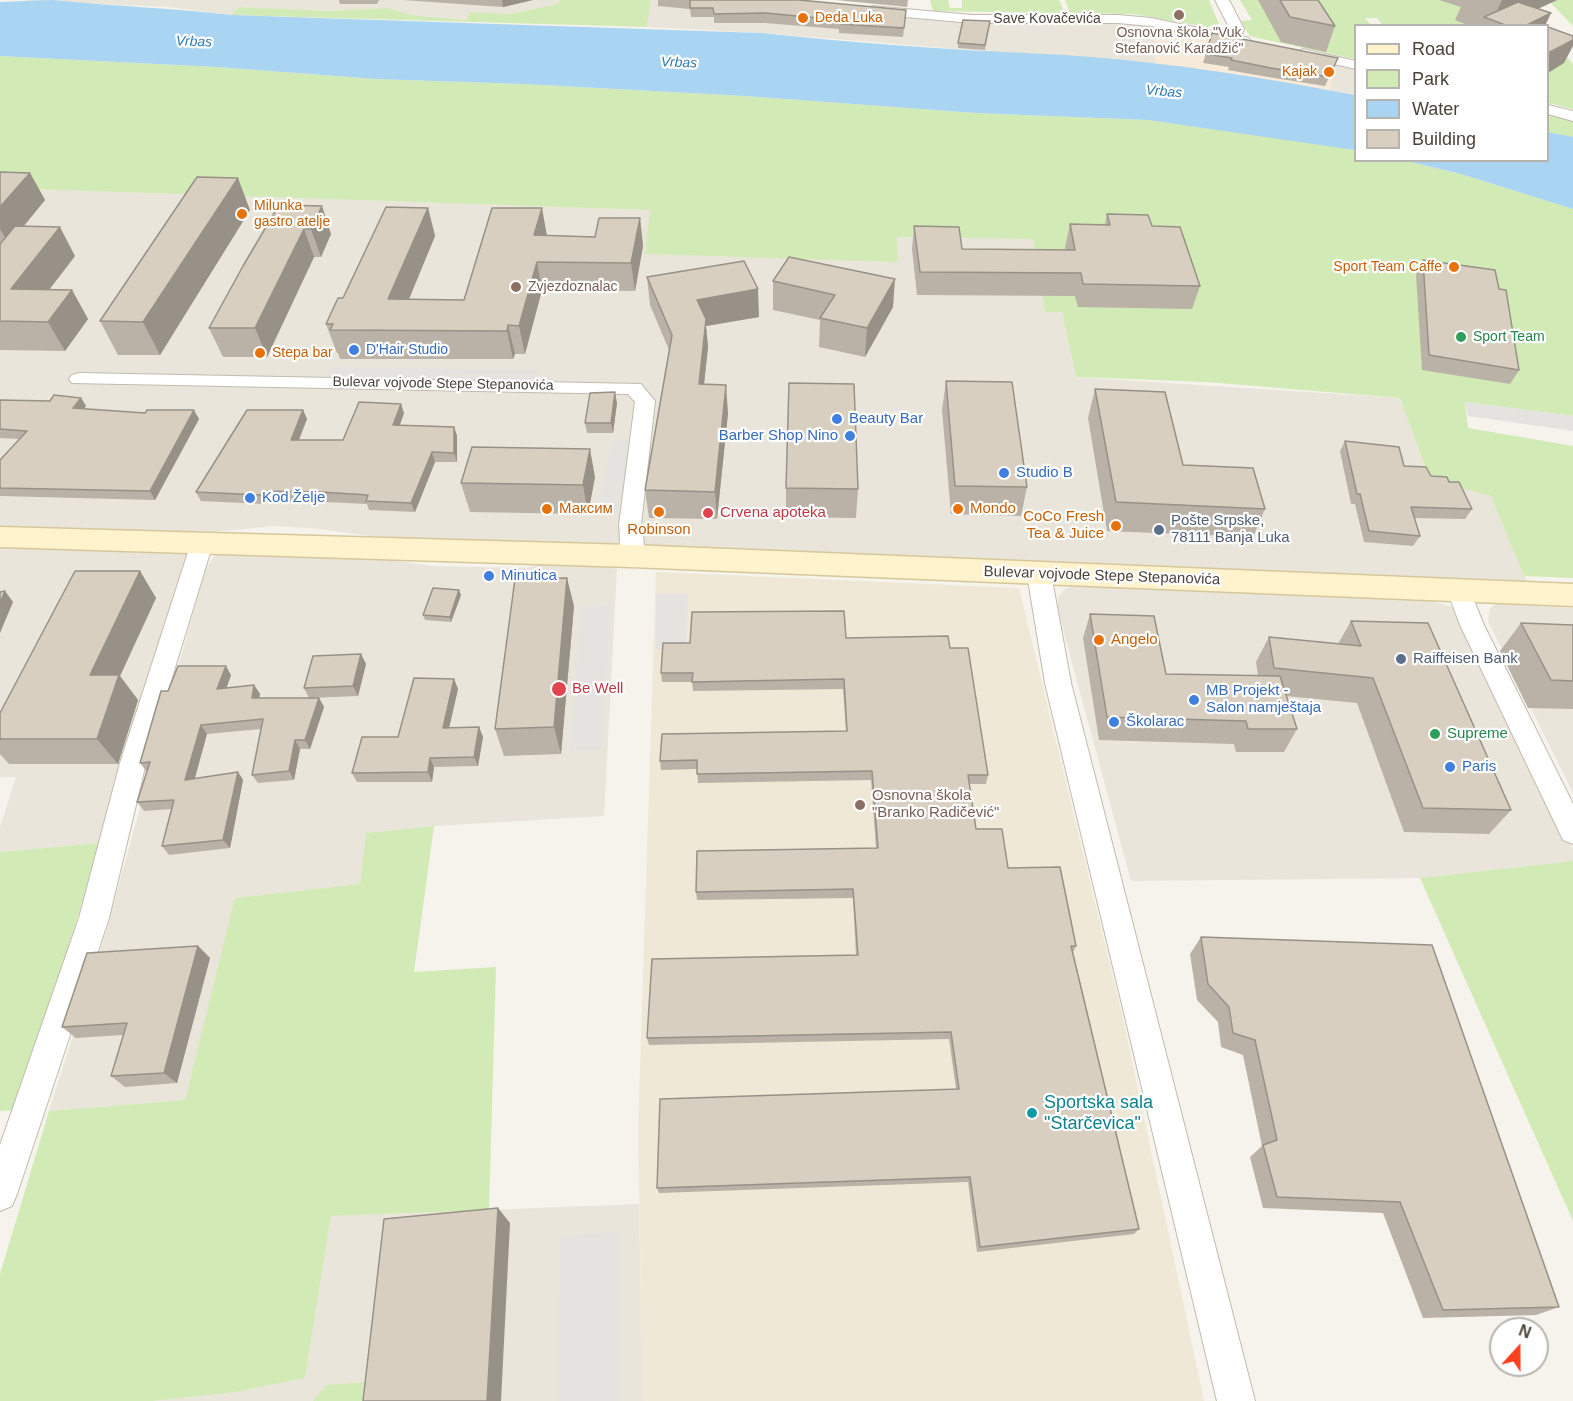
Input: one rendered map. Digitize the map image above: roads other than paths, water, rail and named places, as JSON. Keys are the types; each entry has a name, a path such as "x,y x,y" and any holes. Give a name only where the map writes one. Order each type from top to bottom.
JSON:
{"street":[{"path":"1222,0 1237,29 1233,39"},
{"name":"Save Kovačevića","path":"862,9 972,19 1118,19 1151,22 1253,43"},
{"path":"1284,49 1354,65"},
{"path":"1549,110 1573,116"},
{"name":"Bulevar vojvode Stepe Stepanovića","path":"79,379 634,388 645,401 630,525 633,540 631,556"},
{"name":"Bulevar vojvode Stepe Stepanovića","path":"0,537 631,556 1573,595"},
{"path":"0,1194 94,918 133,763 202,543"},
{"path":"1039,574 1058,683 1236,1401"},
{"path":"1459,590 1472,625 1573,832"}],"water":[{"name":"Vrbas","path":"52,0 231,15 761,33 867,43 1084,56 1162,64 1354,95 1354,150 1148,120 976,113 745,96 524,84 376,79 217,67 0,56 0,2"},
{"path":"1549,132 1573,137 1573,209 1461,174 1410,162 1549,162"}],"place":[{"name":"Osnovna škola \"Vuk Stefanović Karadžić\"","path":"1179,15"},
{"name":"Deda Luka","path":"803,18"},
{"name":"Kajak","path":"1329,72"},
{"name":"Milunka gastro atelje","path":"242,214"},
{"name":"Sport Team Caffe","path":"1454,267"},
{"name":"Zvjezdoznalac","path":"516,287"},
{"name":"Sport Team","path":"1461,337"},
{"name":"D'Hair Studio","path":"354,350"},
{"name":"Stepa bar","path":"260,353"},
{"name":"Beauty Bar","path":"837,419"},
{"name":"Barber Shop Nino","path":"850,436"},
{"name":"Studio B","path":"1004,473"},
{"name":"Kod Želje","path":"250,498"},
{"name":"Максим","path":"547,509"},
{"name":"Mondo","path":"958,509"},
{"name":"Robinson","path":"659,512"},
{"name":"Crvena apoteka","path":"708,513"},
{"name":"CoCo Fresh Tea & Juice","path":"1116,526"},
{"name":"Pošte Srpske, 78111 Banja Luka","path":"1159,530"},
{"name":"Minutica","path":"489,576"},
{"name":"Angelo","path":"1099,640"},
{"name":"Raiffeisen Bank","path":"1401,659"},
{"name":"Be Well","path":"559,689"},
{"name":"MB Projekt - Salon namještaja","path":"1194,700"},
{"name":"Školarac","path":"1114,722"},
{"name":"Supreme","path":"1435,734"},
{"name":"Paris","path":"1450,767"},
{"name":"Osnovna škola \"Branko Radičević\"","path":"860,805"},
{"name":"Sportska sala \"Starčevica\"","path":"1032,1113"}]}
